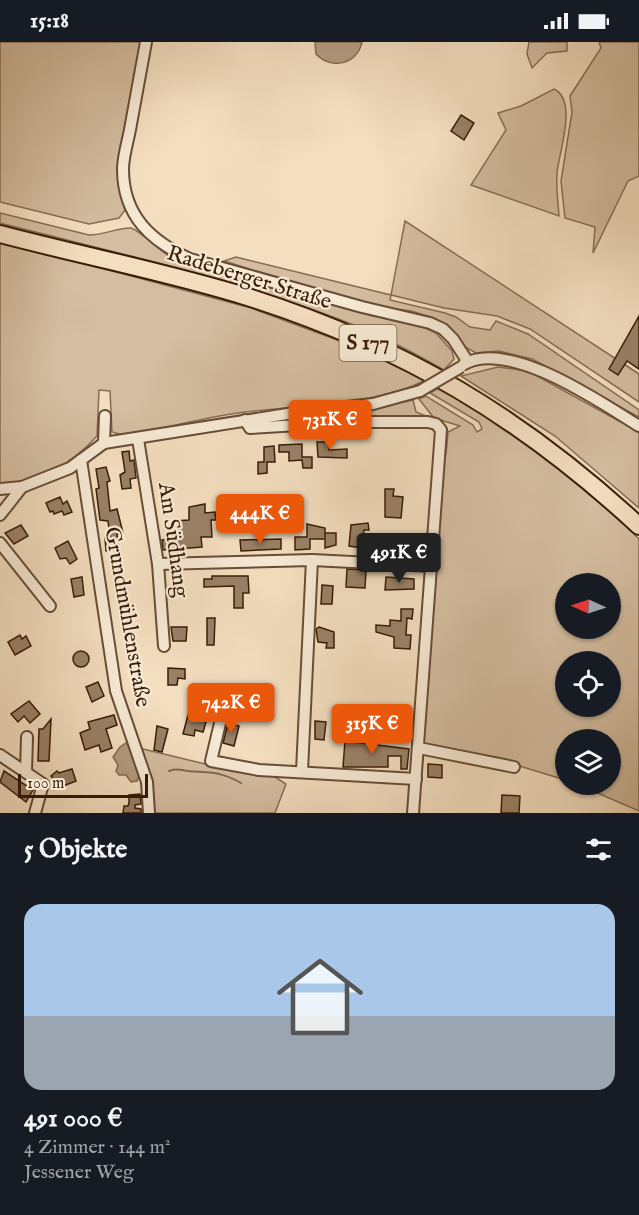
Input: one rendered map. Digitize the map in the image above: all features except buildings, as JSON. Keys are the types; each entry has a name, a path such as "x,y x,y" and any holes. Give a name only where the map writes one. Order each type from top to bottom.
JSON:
{"highway":[{"name":"Radeberger Straße","path":"0,234 250,298 313,320 396,356 453,385 510,420 600,490 639,526"}],"street":[{"path":"146,42 123,168 126,195 135,216 150,235 165,247 190,259 362,307 430,323 443,329 453,339 464,364"},
{"path":"0,489 22,487 70,468 104,443 245,420 373,404 420,391 464,364 498,359 532,367 557,378 639,426"},
{"path":"104,443 105,416"},
{"path":"245,420 250,428 347,422 428,422 438,427 442,435 413,813"},
{"name":"Am Südhang","path":"138,439 158,564 164,646"},
{"name":"Grundmühlenstraße","path":"81,460 116,691 147,782 149,813"},
{"path":"0,515 22,487"},
{"path":"0,543 50,606"},
{"path":"158,564 312,560 432,566"},
{"path":"302,771 312,560"},
{"path":"221,719 211,761 247,769 416,779"},
{"path":"26,772 27,737"},
{"path":"419,748 514,767"},
{"path":"0,755 43,783 35,813"}],"shaded area":[{"path":"0,42 142,42 118,167 119,188 125,210 119,218 89,224 0,202"},
{"path":"315,42 362,42 355,56 343,63 336,63 322,59 316,54"},
{"path":"529,42 567,42 567,51 547,53 532,68 527,54"},
{"path":"599,42 639,42 639,176 628,181 593,253 595,227 565,218 561,181 572,112 570,96 601,48"},
{"path":"554,89 561,95 566,115 557,173 559,216 471,185 506,130 498,113 521,106"},
{"path":"0,213 89,235 131,228 176,261 369,315 423,327 436,333 452,351 454,359 444,370 381,337 315,310 181,269 0,223"},
{"path":"405,221 639,374 639,402 530,329 497,316 444,308 391,295"},
{"path":"0,241 251,308 356,347 425,380 408,388 363,399 230,414 127,436 112,432 110,391 99,390 97,436 87,447 65,464 41,476 0,487"},
{"path":"236,257 391,295 390,300 445,313 456,317 470,327 490,330 496,321 528,334 639,410 639,417 532,359 499,351 476,353 465,347 448,327 434,318 411,311 362,304 224,261"},
{"path":"498,367 528,371 639,432 639,508 555,436 461,376"},
{"path":"441,387 543,453 601,501 639,539 639,811 602,795 621,795 621,729 555,729 555,777 513,764 423,745 443,455 446,454 448,432 460,426 434,418 419,399 426,396 473,425 477,432 482,429 479,422 430,393"},
{"path":"413,400 416,412 426,416 426,419 252,422 371,409"},
{"path":"129,741 140,774 137,781 131,782 126,775 119,775 116,771 118,765 113,757 120,747"},
{"path":"139,748 205,764 272,775 286,784 275,813 152,813"}],"waterway":[{"path":"169,771 215,773 241,783"}]}
